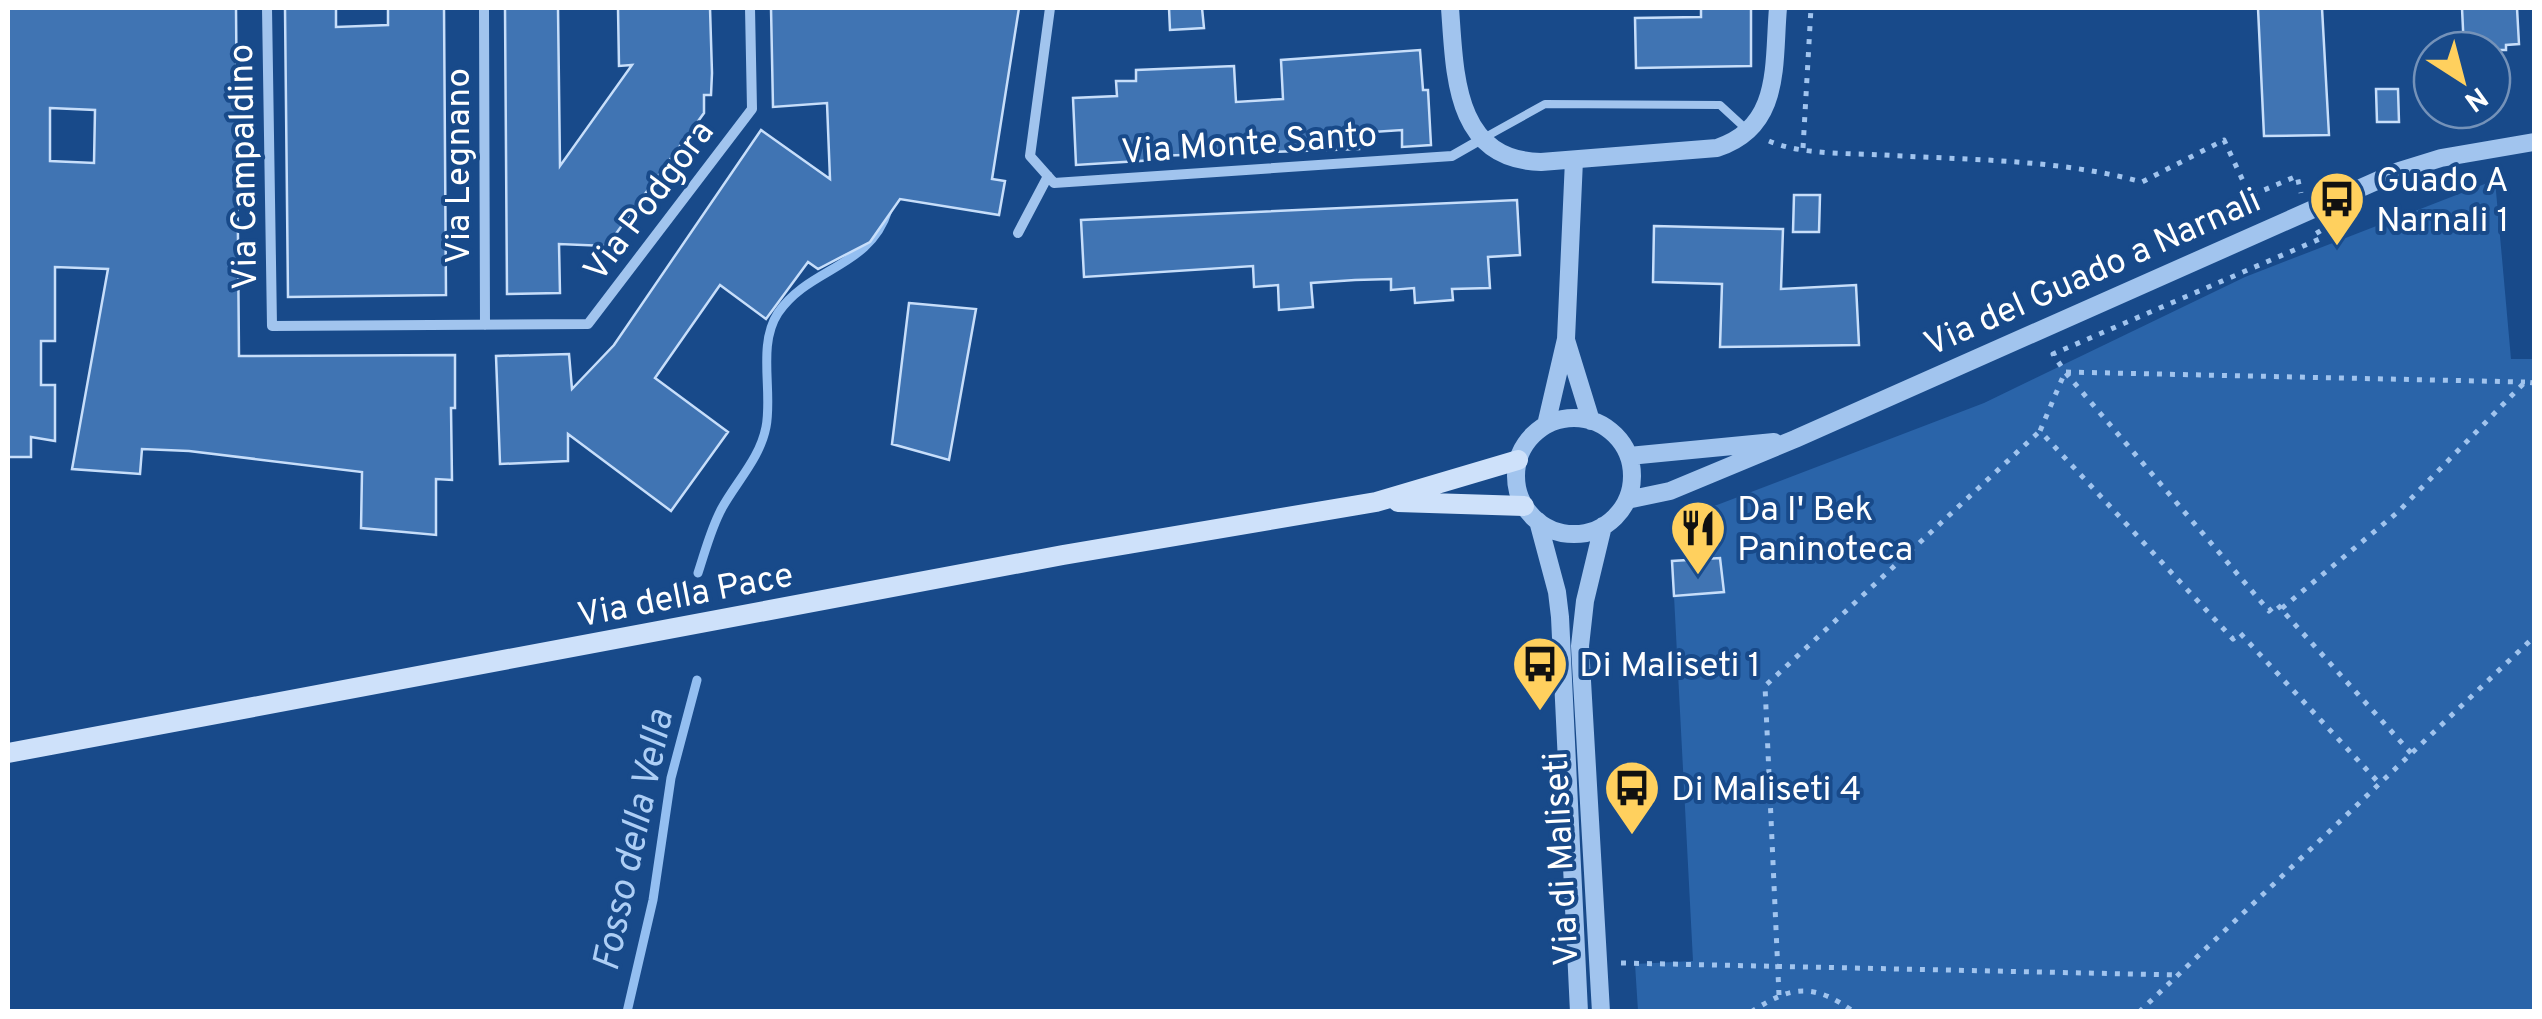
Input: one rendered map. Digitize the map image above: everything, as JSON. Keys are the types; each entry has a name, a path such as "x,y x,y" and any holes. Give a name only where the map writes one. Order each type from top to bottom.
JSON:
{"main road":[{"path":"1376,502 1518,460"},
{"path":"1376,502 1531,514"},
{"name":"Via della Pace","path":"8,754 1063,555 1376,502"}],"street":[{"name":"Via Campaldino","path":"267,8 272,326 485,325"},
{"name":"Via Legnano","path":"484,8 485,325"},
{"name":"Via Podgora","path":"485,325 588,324 752,109 750,8"},
{"path":"1018,232 1048,176 1030,156 1050,8"},
{"path":"1450,8 1459,92 1480,140 1500,154 1523,162 1717,148 1733,143 1764,114 1770,92 1778,8"},
{"name":"Via Monte Santo","path":"1048,176 1054,183 1452,156 1480,140"},
{"name":"Via del Guado a Narnali","path":"1627,500 1670,491 1795,439 2399,171 2441,158 2534,142"},
{"path":"1546,425 1566,338 1574,160"},
{"path":"1566,338 1591,421"},
{"path":"1561,419 1591,421 1607,428 1628,456 1631,486 1627,500 1603,526 1570,534 1553,530 1531,514 1516,476 1518,460 1534,434 1546,425 1561,419"},
{"path":"1628,456 1795,439"},
{"name":"Via di Maliseti","path":"1531,514 1558,592 1579,1012"},
{"name":"Via di Maliseti","path":"1601,1012 1580,646 1588,584 1603,526"}],"lane":[{"path":"1480,140 1545,104 1720,105 1748,132"}],"path":[{"path":"1803,148 1811,8"},
{"path":"1748,132 1782,146 2100,170 2142,182 2224,140 2250,196 2297,176 2305,210 2322,238 2053,354 2269,611 2277,604 2411,753"},
{"path":"2065,372 2534,383"},
{"path":"1779,994 1765,686 2040,431 2065,372"},
{"path":"2281,610 2398,512 2525,382"},
{"path":"2040,431 2233,639 2240,633 2379,783"},
{"path":"2139,1012 2534,637"},
{"path":"1616,962 2178,974"},
{"path":"1751,1012 1779,994 1798,990 1834,998 1854,1012"}],"shaded area":[{"path":"2495,180 2511,359 2534,359 2534,1011 1638,1011 1635,964 1693,961 1674,596 1724,592 1720,558 1685,561 1677,512 1717,505 1984,403 2245,277"}],"building":[{"path":"8,8 236,8 239,356 455,355 452,480 436,479 436,535 361,528 362,472 142,449 140,474 72,469 108,269 55,267 55,341 41,341 41,385 55,385 55,441 31,437 31,457 8,457","holes":["50,108 95,110 94,163 50,161"]},
{"path":"285,8 336,8 336,27 388,25 388,8 444,8 446,295 288,297"},
{"path":"505,8 558,8 560,166 632,65 619,66 618,8 710,8 711,95 704,95 704,113 607,246 559,244 560,293 507,294"},
{"path":"771,8 1019,8 992,179 1005,181 999,215 900,199 870,242 818,269 808,262 766,319 720,285 655,378 728,432 671,511 568,434 568,461 500,464 496,356 569,354 572,389 614,345 761,130 830,179 827,103 773,107"},
{"path":"1169,8 1202,8 1204,28 1170,30"},
{"path":"1701,8 1751,8 1751,66 1636,68 1635,18 1701,17"},
{"path":"2258,8 2322,8 2329,135 2264,136"},
{"path":"2462,8 2517,8 2519,44 2512,45 2512,30 2463,30"},
{"path":"1420,50 1423,90 1428,90 1431,145 1402,147 1402,130 1358,133 1359,149 1155,156 1155,160 1076,165 1073,98 1117,96 1116,81 1136,81 1136,70 1234,66 1236,102 1283,99 1281,60"},
{"path":"2376,89 2398,89 2399,122 2377,122"},
{"path":"1794,195 1820,195 1819,232 1793,232"},
{"path":"1517,200 1520,255 1488,257 1490,288 1452,289 1453,300 1415,303 1414,288 1391,290 1391,279 1355,280 1311,283 1313,307 1279,310 1278,285 1254,287 1253,266 1084,277 1081,220"},
{"path":"1654,226 1783,229 1781,289 1856,285 1859,345 1720,347 1722,284 1653,282"},
{"path":"909,303 976,309 949,460 892,444"},
{"name":"Da I' Bek Paninoteca","path":"1720,558 1724,592 1674,596 1672,561"}],"waterway":[{"name":"Fosso della Vella","path":"698,573 718,516 763,438 768,413 768,339 778,313 806,286 868,244 888,210"},
{"name":"Fosso della Vella","path":"627,1012 653,900 671,778 697,680"}],"place":[{"name":"Guado A Narnali 1","path":"2337,248"},
{"name":"Da I' Bek Paninoteca","path":"1698,577"},
{"name":"Di Maliseti 1","path":"1540,713"},
{"name":"Di Maliseti 4","path":"1632,837"}]}
